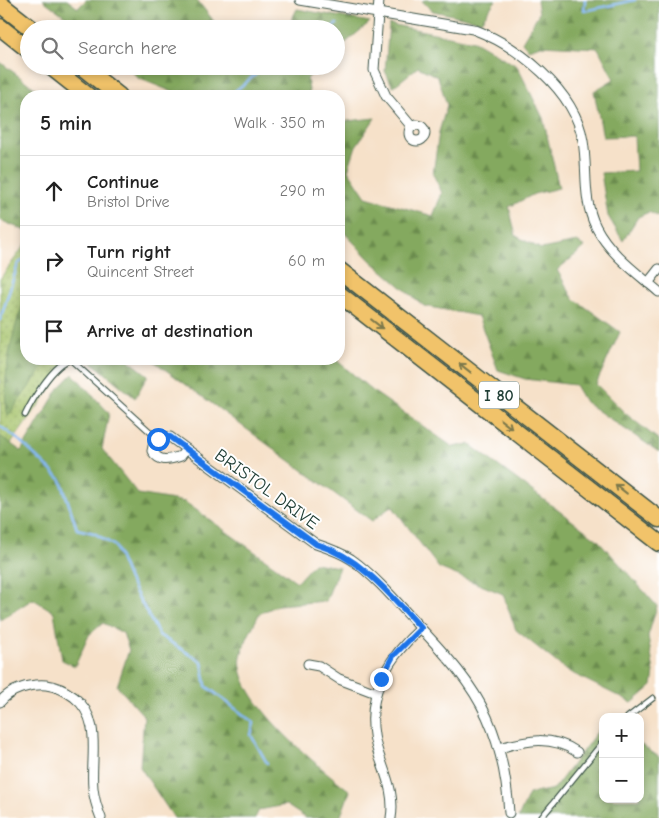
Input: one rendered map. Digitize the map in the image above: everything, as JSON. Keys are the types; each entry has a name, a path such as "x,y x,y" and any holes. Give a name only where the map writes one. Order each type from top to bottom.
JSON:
{"highway":[{"path":"0,4 20,20"},
{"path":"0,27 20,43"},
{"path":"61,75 80,90"},
{"path":"92,75 111,90"},
{"name":"I 80","path":"345,275 659,519"},
{"name":"I 80","path":"345,299 659,543"}],"street":[{"path":"300,0 473,29 496,39 553,83 570,104 580,128 585,188 596,227 614,253 659,292"},
{"path":"379,0 374,61 377,79 386,96 412,127"},
{"path":"648,283 659,269"},
{"name":"BRISTOL DRIVE","path":"158,439 161,436 170,437 316,544 341,553 352,560 399,604 466,681 486,716 499,748 505,771 509,813"},
{"path":"158,439 154,442 152,450 157,458 166,461 181,456 186,449"},
{"path":"391,818 391,791 375,739 373,709 376,692 393,656 421,628"},
{"path":"308,664 319,666 339,679 376,692"},
{"path":"0,702 18,689 39,685 61,689 83,706 93,734 93,787 101,818"},
{"path":"499,748 539,739 560,743 577,752"}],"lane":[{"path":"25,415 31,402 61,365"},
{"path":"77,365 158,439"},
{"path":"633,713 653,698"},
{"path":"541,818 599,747"}],"green space":[{"path":"43,0 67,0 78,8 86,0 197,0 213,20 71,20"},
{"path":"496,0 481,21 433,11 422,1"},
{"path":"537,0 659,0 659,217 649,212 638,217 623,241 608,216 601,173 636,171 634,136 603,137 594,91 614,79 598,48 541,45 528,49 522,42 539,13"},
{"path":"297,9 370,22 345,43 345,20 292,20"},
{"path":"389,24 474,41 517,66 543,118 559,188 534,194 509,207 516,236 541,249 577,242 585,247 557,270 573,298 620,332 596,384 626,414 659,440 659,452 585,402 575,385 525,379 498,370 478,316 424,306 371,261 345,233 345,121 375,118 356,146 348,170 366,197 433,216 442,193 433,174 439,132 447,105 438,77 418,67 393,87 385,71"},
{"path":"0,62 37,90 20,90 20,228 0,220"},
{"path":"135,75 311,75 307,79 309,90 168,90 138,78"},
{"path":"20,251 20,365 68,365 0,459 0,279"},
{"path":"20,313 20,365 45,365 8,416 5,388 6,373"},
{"path":"95,365 135,365 148,375 135,398"},
{"path":"159,365 342,365 374,392 453,447 469,444 598,540 657,606 648,636 654,672 652,686 632,703 566,670 516,630 503,594 439,568 392,506 372,521"},
{"path":"73,374 109,413 102,449 138,494 185,502 297,582 314,563 339,567 326,601 278,605 259,614 246,640 241,656 242,673 250,692 264,711 300,749 350,791 340,818 306,818 286,805 259,810 255,818 174,818 140,767 144,716 117,686 129,650 123,633 103,623 89,635 75,666 62,660 54,612 33,599 0,620 0,436 21,451 59,388"},
{"path":"599,729 599,803 644,803 644,747 659,757 659,818 518,818 529,794 554,789"}],"waterway":[{"path":"585,0 584,11 635,0"},
{"path":"236,90 255,75"},
{"path":"0,320 20,262"},
{"path":"0,426 20,441 61,480 77,529 94,533 115,546 129,580 159,635 202,662 206,686 254,723 251,735 267,763"}],"route":[{"path":"158,439 161,436 170,437 316,544 341,553 352,560 399,604 421,628 393,656 381,679"}]}
